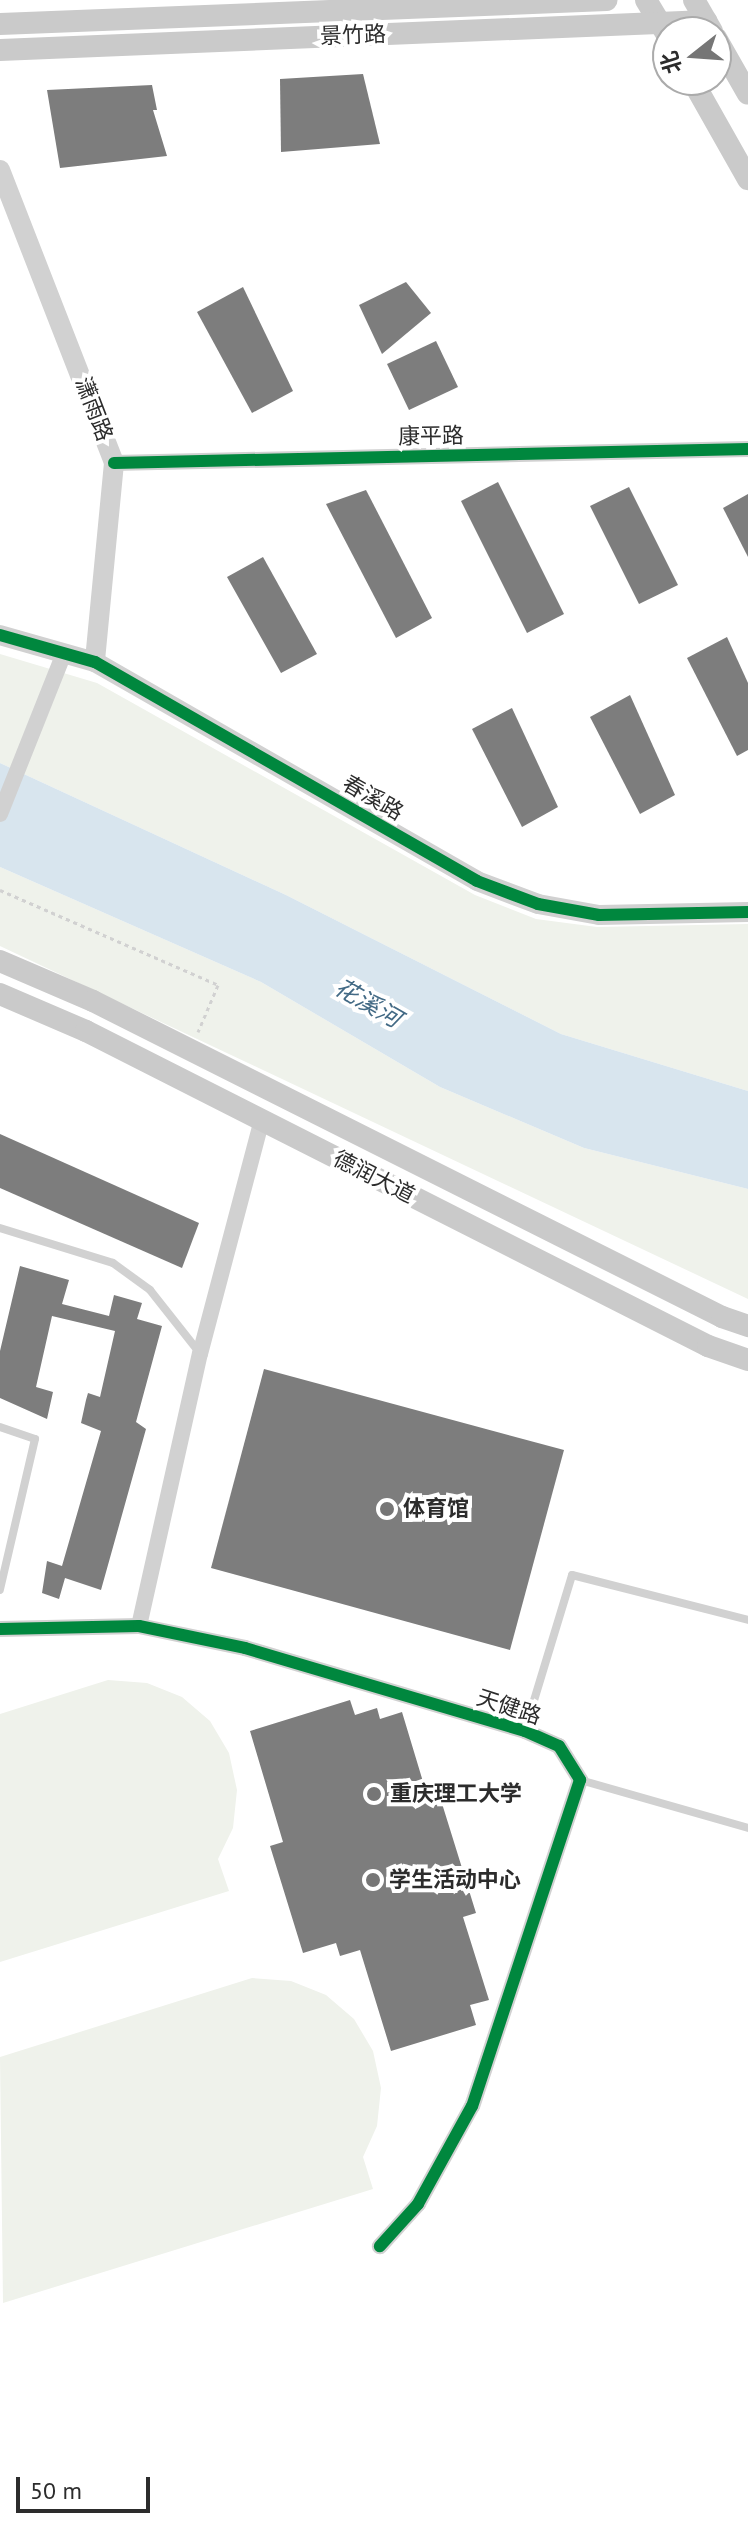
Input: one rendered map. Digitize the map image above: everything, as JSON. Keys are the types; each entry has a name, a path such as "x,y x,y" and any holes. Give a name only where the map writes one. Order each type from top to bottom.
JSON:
{"main road":[{"name":"景竹路","path":"0,24 607,0"},
{"name":"景竹路","path":"0,50 652,30"},
{"path":"732,66 748,94"},
{"path":"701,96 748,179"},
{"name":"德润大道","path":"0,961 93,1001 722,1317 748,1326"},
{"name":"德润大道","path":"0,994 86,1031 708,1346 748,1360"}],"street":[{"name":"潇雨路","path":"0,170 114,463 95,662"},
{"name":"康平路","path":"114,463 748,449"},
{"name":"春溪路","path":"0,635 95,662 477,881 538,904 599,915 748,912"},
{"path":"0,814 64,653"},
{"path":"139,1626 200,1354 262,1120"},
{"name":"天健路","path":"0,1629 139,1626 245,1648 525,1731 559,1746 580,1780"},
{"path":"380,2246 418,2204 472,2106 580,1780"}],"lane":[{"path":"0,1228 113,1263 150,1290 200,1354"},
{"path":"0,1427 35,1439 0,1590"},
{"path":"525,1731 572,1575 748,1620"},
{"path":"580,1780 748,1828"}],"path":[{"path":"0,890 218,985 196,1036"}],"shaded area":[{"path":"0,654 97,683 475,895 536,919 597,927 748,924 748,1091 561,1034 286,895 0,763"},
{"path":"0,867 261,982 440,1087 584,1148 748,1189 748,1299 0,946"},
{"path":"108,1680 147,1683 182,1697 210,1721 229,1753 237,1790 233,1828 218,1859 229,1891 0,1962 0,1714"},
{"path":"252,1978 291,1981 326,1995 354,2019 373,2051 381,2088 377,2126 363,2157 373,2189 3,2303 0,2057"}],"water":[{"name":"花溪河","path":"0,763 286,895 561,1034 748,1091 748,1189 584,1148 440,1087 261,982 0,867"}],"building":[{"path":"363,74 380,144 281,152 280,79"},
{"path":"152,85 157,110 153,110 167,156 60,168 47,90"},
{"path":"406,282 431,313 382,354 359,305"},
{"path":"243,287 293,391 252,413 197,312"},
{"path":"436,341 458,387 409,410 387,364"},
{"path":"498,482 564,614 527,633 461,501"},
{"path":"629,487 678,585 639,604 590,506"},
{"path":"366,490 432,618 396,638 326,504"},
{"path":"748,494 748,557 723,508"},
{"path":"263,557 317,654 281,673 227,577"},
{"path":"727,637 748,683 748,750 737,756 687,658"},
{"path":"630,695 675,795 640,814 590,717"},
{"path":"512,708 558,807 522,827 472,729"},
{"path":"0,1134 199,1223 182,1268 0,1188"},
{"path":"20,1266 69,1280 62,1304 109,1316 114,1295 142,1303 137,1319 162,1326 136,1422 146,1429 101,1590 65,1578 59,1599 42,1593 47,1561 62,1566 101,1431 81,1423 86,1400 88,1393 100,1397 115,1331 52,1316 36,1387 53,1392 47,1419 0,1398 0,1351"},
{"name":"体育馆","path":"264,1369 564,1450 510,1650 211,1568"},
{"name":"学生活动中心","path":"350,1700 355,1715 377,1708 380,1719 402,1712 424,1785 435,1781 476,1913 463,1917 489,2000 470,2005 476,2025 391,2051 360,1950 340,1956 336,1943 303,1953 270,1846 283,1842 250,1731"}],"cycle path":[{"path":"114,463 748,449"},
{"path":"0,635 95,662 477,881 538,904 599,915 748,912"},
{"path":"0,1629 139,1626 245,1648 525,1731 559,1746 580,1780 472,2106 418,2204 380,2246"}],"place":[{"name":"体育馆","path":"387,1509"},
{"name":"重庆理工大学","path":"374,1794"},
{"name":"学生活动中心","path":"373,1880"}]}
